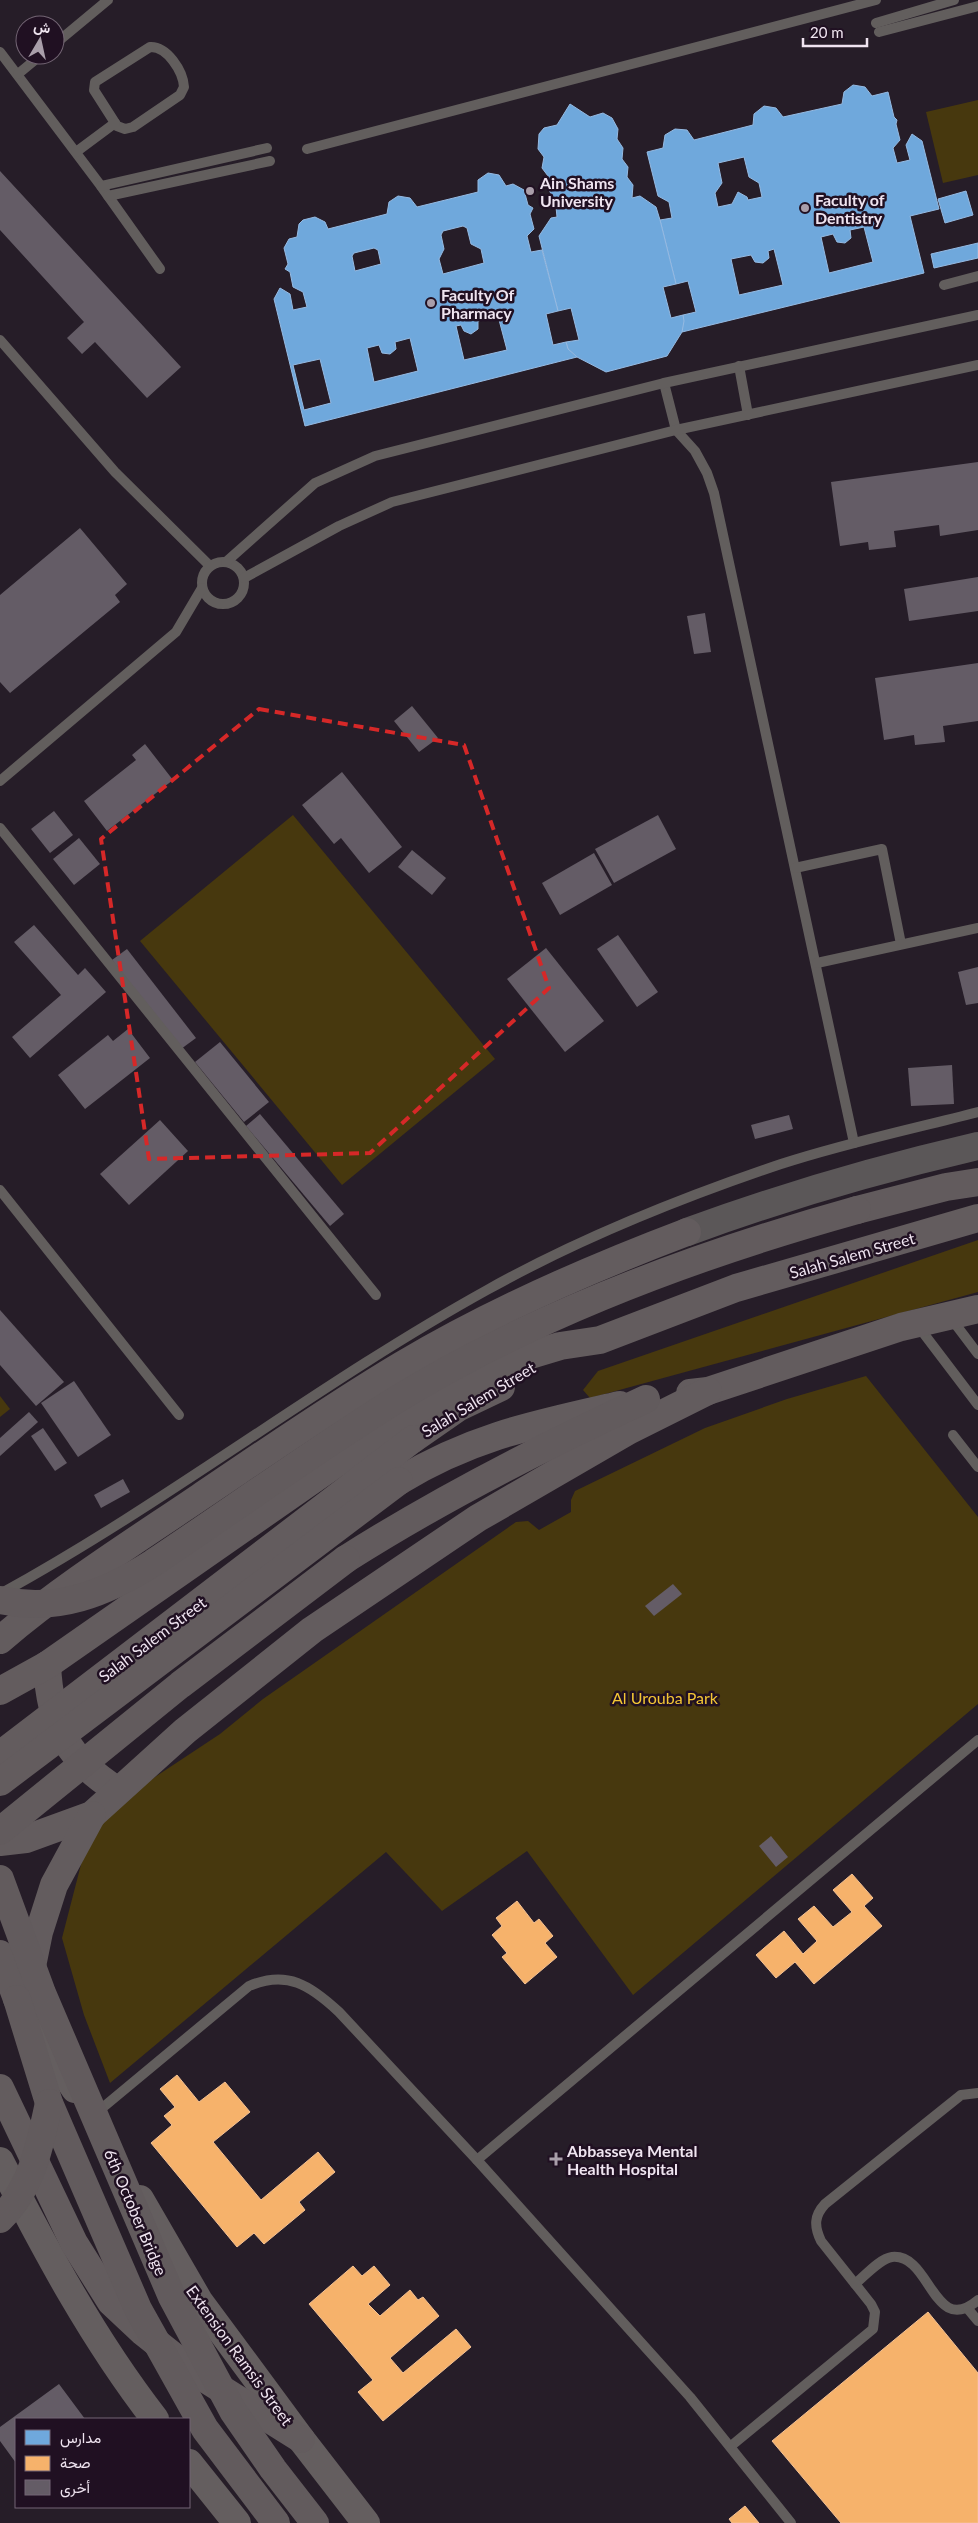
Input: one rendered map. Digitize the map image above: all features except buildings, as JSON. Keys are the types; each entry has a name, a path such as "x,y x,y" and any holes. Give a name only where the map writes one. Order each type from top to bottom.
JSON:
{"highway":[{"path":"0,1600 24,1604 55,1604 85,1597 114,1586 153,1563 392,1403 486,1351 584,1305 685,1264 788,1230 946,1187 978,1182"},
{"name":"Salah Salem Street","path":"0,1755 433,1424 459,1407 518,1377 560,1346 600,1340 736,1288 978,1218"},
{"path":"0,1640 125,1548 345,1400 404,1364 534,1296 687,1232"},
{"name":"Salah Salem Street","path":"0,1782 399,1481 429,1462 493,1436 555,1419 646,1399 708,1391 916,1323 978,1309"},
{"path":"0,1691 47,1664 406,1415 469,1381 530,1355 560,1346"},
{"path":"23,2010 39,1932 54,1885 92,1815 117,1790 247,1679 312,1630 425,1553 478,1518 573,1462 630,1430 708,1391"},
{"path":"0,1831 180,1685 346,1559 411,1518 490,1474 646,1399"},
{"path":"47,1664 49,1696 58,1726 73,1753 95,1776 117,1790"},
{"path":"0,1842 26,1839 92,1815"},
{"name":"6th October Bridge","path":"0,1879 42,1993 172,2297 233,2411 273,2470 315,2523"},
{"path":"0,1954 17,1999 49,2102 138,2309 205,2429 249,2490 276,2523"},
{"path":"0,2088 74,2243 111,2302 142,2332 191,2370 301,2439"},
{"path":"0,2219 23,2192 41,2144 49,2102"}],"main road":[{"path":"687,1232 812,1189 898,1165 978,1146"},
{"path":"946,1187 978,1177"},
{"name":"Extension Ramsis Street","path":"0,1973 94,2116 199,2301 366,2523"},
{"path":"0,2161 78,2305 122,2376 154,2418"},
{"path":"190,2464 237,2523"}],"lane":[{"path":"65,36 108,0"},
{"path":"306,149 876,0"},
{"path":"954,0 877,27 978,6"},
{"path":"155,47 164,50 184,81 182,92 129,129 121,128 115,123 94,90 95,82 145,50 155,47"},
{"path":"0,52 76,152 160,269"},
{"path":"18,74 29,65"},
{"path":"76,152 115,123"},
{"path":"101,186 267,148"},
{"path":"108,196 270,161"},
{"path":"944,285 978,276"},
{"path":"0,781 176,632 202,588 204,572 210,566 226,562 315,483 375,456 664,383 978,315"},
{"path":"0,340 115,472 210,566"},
{"path":"244,578 339,526 392,502 676,430 978,365"},
{"path":"739,366 748,415"},
{"path":"664,383 676,430 695,451 714,493 817,963 854,1143"},
{"path":"202,588 212,602 228,604 242,594 245,586 244,578 234,564 226,562"},
{"path":"0,828 376,1294"},
{"path":"795,868 882,849 900,944"},
{"path":"817,963 978,928"},
{"path":"0,1594 123,1521 352,1370 489,1288 560,1253 642,1216 773,1167 854,1143 978,1112"},
{"path":"0,1190 179,1415"},
{"path":"949,1316 978,1354"},
{"path":"916,1323 978,1405"},
{"path":"953,1435 978,1467"},
{"path":"477,2160 978,1740"},
{"path":"94,2116 248,1986 278,1978 294,1981 329,2002 477,2160 690,2396 791,2523"},
{"path":"731,2446 873,2329 874,2312 821,2241 816,2230 818,2212 825,2204 962,2095 978,2092"},
{"path":"854,2284 884,2260 892,2257 901,2258 910,2262 946,2307 960,2311 968,2308 978,2300"},
{"path":"968,2308 978,2321"}],"highlighted area":[{"path":"259,709 464,745 549,988 370,1153 149,1159 101,839"}],"green space":[{"path":"978,100 978,175 943,183 926,112"},
{"path":"293,815 495,1059 342,1185 140,941"},
{"path":"978,1240 978,1292 590,1398 583,1390 598,1371"},
{"name":"Al Urouba Park","path":"866,1376 978,1517 978,1704 633,1995 527,1851 442,1911 386,1852 110,2083 84,2015 62,1938 85,1849 94,1831 122,1801 220,1734 263,1699 516,1522 528,1521 539,1530 571,1512 571,1500 575,1491 705,1428 787,1399"},
{"path":"0,1396 10,1409 0,1417"}],"place":[{"name":"Ain Shams University","path":"530,191"},
{"name":"Faculty of Dentistry","path":"805,208"},
{"name":"Faculty Of Pharmacy","path":"431,303"},
{"name":"Abbasseya Mental Health Hospital","path":"556,2159"}]}
